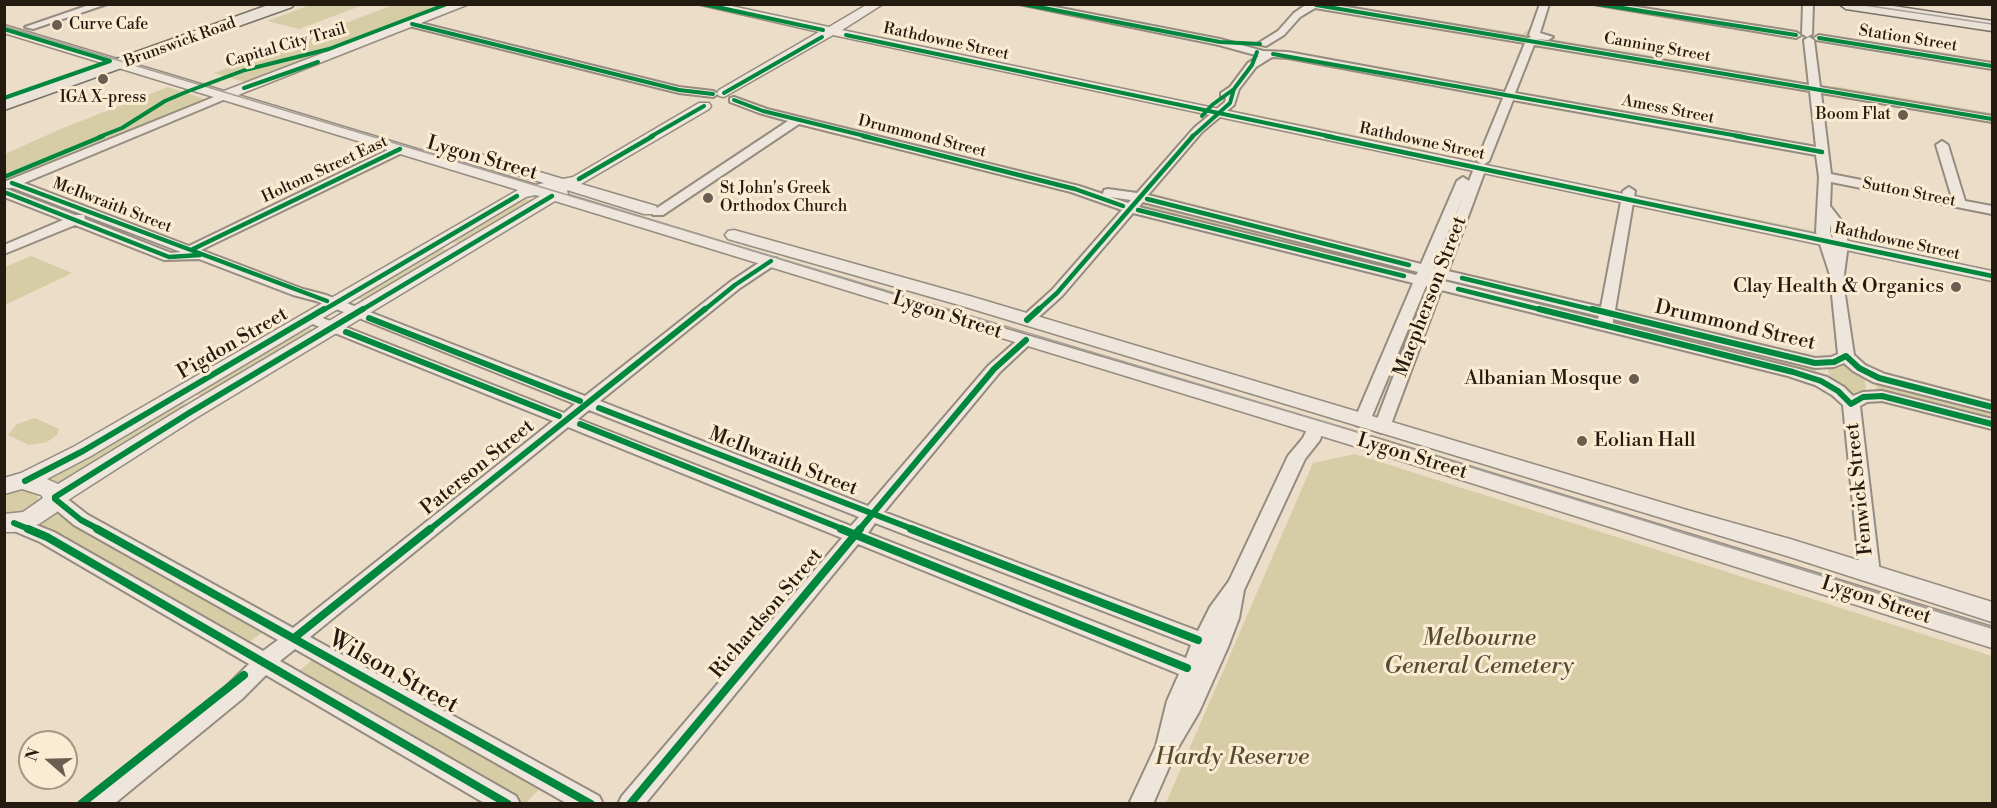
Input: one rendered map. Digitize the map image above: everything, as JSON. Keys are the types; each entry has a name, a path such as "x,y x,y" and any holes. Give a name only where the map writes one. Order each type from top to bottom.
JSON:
{"main road":[{"name":"Brunswick Road","path":"125,59 272,4"},
{"name":"Brunswick Road","path":"10,100 287,4"},
{"path":"1846,4 1992,26"},
{"path":"1890,4 1992,20"}],"street":[{"path":"8,32 102,4"},
{"path":"7,187 226,97 463,4"},
{"name":"Rathdowne Street","path":"703,4 786,19 1832,238 1992,276"},
{"name":"Rathdowne Street","path":"732,4 786,19"},
{"name":"Pigdon Street","path":"838,30 877,4"},
{"name":"Pigdon Street","path":"8,524 36,516 53,503 55,498 557,190 642,146 885,4"},
{"path":"1023,4 1220,42 1258,47 1281,33 1297,15 1313,5"},
{"path":"1297,15 1302,4"},
{"name":"Canning Street","path":"1349,4 1814,85 1992,119"},
{"name":"Macpherson Street","path":"1368,433 1394,347 1431,276 1536,11 1545,4"},
{"name":"Station Street","path":"1597,4 1992,66"},
{"path":"1808,4 1814,85 1825,177 1825,208 1822,217 1832,238 1846,356 1859,368 1879,378 1992,407"},
{"name":"Canning Street","path":"1313,5 1528,34"},
{"name":"Lygon Street","path":"4,20 125,59 226,97 382,144 417,141 643,222 771,254 1368,433 1992,638"},
{"name":"Drummond Street","path":"412,24 1605,319 1817,379 1838,391 1851,404"},
{"name":"Lygon Street","path":"8,32 247,89 399,142 557,190 658,212 771,254"},
{"path":"1274,51 1281,33"},
{"name":"Richardson Street","path":"630,804 1057,293 1216,109 1232,100 1234,89 1252,65 1258,47"},
{"name":"Amess Street","path":"1258,47 1822,152"},
{"name":"Richardson Street","path":"1252,65 1274,51"},
{"name":"Canning Street","path":"1814,85 1992,111"},
{"path":"643,222 797,120"},
{"name":"Holtom Street East","path":"198,252 393,156 399,142"},
{"path":"1942,145 1960,204"},
{"name":"Sutton Street","path":"1825,177 1992,210"},
{"name":"McIlwraith Street","path":"7,187 91,213 198,252 1210,644"},
{"name":"McIlwraith Street","path":"7,187 75,220 169,257 198,252"},
{"name":"Pigdon Street","path":"13,483 83,451 520,194 557,190"},
{"path":"1605,319 1628,195"},
{"path":"4,250 91,213"},
{"name":"Rathdowne Street","path":"1832,238 1992,267"},
{"name":"Paterson Street","path":"96,804 234,693 294,638 735,285 753,275 771,254"},
{"name":"Macpherson Street","path":"1368,433 1411,352 1431,276"},
{"name":"McIlwraith Street","path":"310,318 1198,672"},
{"name":"Drummond Street","path":"1605,319 1815,363 1834,362 1846,356"},
{"path":"1394,347 1411,352"},
{"path":"1851,404 1863,397 1882,396 1992,424"},
{"name":"Fenwick Street","path":"1851,404 1870,574"},
{"path":"1141,804 1167,746 1191,705 1198,672 1210,644 1230,618 1237,585 1297,456 1311,440 1313,416"},
{"name":"Lygon Street","path":"1368,433 1870,574 1992,612"},
{"path":"13,483 46,487 55,498"},
{"name":"Wilson Street","path":"55,498 81,520 591,804"},
{"path":"8,524 47,537 508,804"},
{"path":"1870,574 1874,601"},
{"name":"Paterson Street","path":"81,804 226,687 266,662"}],"green space":[{"path":"313,4 363,5 299,29 267,21"},
{"path":"393,5 451,5 251,84 214,73"},
{"path":"1329,5 1344,5 1523,34 1532,30 1533,36 1796,80 1797,84"},
{"path":"1833,86 1992,113 1992,117 1834,90"},
{"path":"168,87 208,100 5,181 5,154 63,128"},
{"path":"1228,109 1428,150 1425,155 1225,113"},
{"path":"1634,194 1819,232 1819,237 1634,199"},
{"path":"523,198 535,202 461,245 450,241"},
{"path":"1145,202 1272,233 1267,240 1140,208"},
{"path":"1284,236 1411,267 1407,275 1280,242"},
{"path":"440,248 451,252 369,303 352,296"},
{"path":"31,256 72,273 5,305 5,267"},
{"path":"1455,278 1596,313 1595,321 1453,285"},
{"path":"1617,318 1815,366 1816,376 1615,326"},
{"path":"304,326 318,332 206,398 192,393"},
{"path":"1842,360 1864,377 1866,389 1855,394 1854,399 1830,380 1828,369 1838,368 1842,365"},
{"path":"1875,381 1992,410 1992,420 1877,390"},
{"path":"180,401 189,405 60,490 39,478"},
{"path":"35,418 59,429 57,435 47,442 29,445 8,435 17,424"},
{"name":"Melbourne General Cemetery","path":"1355,454 1992,656 1992,803 1166,803 1313,463"},
{"path":"16,489 36,494 41,503 31,512 5,513 5,493"},
{"path":"58,512 266,629 246,645 38,525"},
{"path":"321,653 548,780 526,803 521,803 295,674"}],"tram line":[{"path":"1857,4 1992,24"},
{"path":"4,26 1305,416 1675,530"},
{"path":"1671,529 1992,628"}],"cycle path":[{"name":"Capital City Trail","path":"4,177 122,128 165,101 186,92 245,70 329,49 447,4"},
{"path":"703,4 823,30"},
{"path":"1023,4 1220,42 1260,44"},
{"path":"1597,4 1796,35"},
{"path":"1316,5 1992,119"},
{"path":"412,24 679,90 713,94"},
{"path":"4,29 110,61"},
{"path":"846,35 1992,276"},
{"path":"724,93 822,37"},
{"path":"1819,38 1992,66"},
{"path":"1202,116 1212,105 1234,89 1252,65 1257,52"},
{"path":"1273,54 1571,105 1822,152"},
{"path":"4,98 110,61"},
{"path":"244,88 318,62"},
{"path":"1027,320 1057,293 1198,130 1222,112 1230,103 1234,89"},
{"path":"734,100 763,111 1075,189 1123,206"},
{"path":"579,179 704,106"},
{"path":"191,250 400,149"},
{"path":"12,183 327,301"},
{"path":"4,192 169,257 200,255"},
{"path":"25,481 83,451 517,196"},
{"path":"55,497 189,413 552,196"},
{"path":"1147,199 1409,265"},
{"path":"1138,210 1404,276"},
{"path":"294,638 735,285 771,261"},
{"path":"1462,278 1815,363 1834,362 1846,356 1859,368 1879,378 1992,407"},
{"path":"1458,289 1793,372 1821,381 1838,391 1851,404 1863,397 1882,396 1992,424"},
{"path":"369,318 580,401"},
{"path":"346,332 559,416"},
{"path":"630,804 976,390 994,369 1026,340"},
{"path":"599,408 1198,640"},
{"path":"580,424 1187,668"},
{"path":"55,499 81,520 591,804"},
{"path":"14,523 47,537 508,804"},
{"path":"81,804 244,675"}],"place":[{"name":"Curve Cafe","path":"57,25"},
{"name":"IGA X-press","path":"103,79"},
{"name":"Boom Flat","path":"1903,115"},
{"name":"St John's Greek Orthodox Church","path":"708,198"},
{"name":"Clay Health & Organics","path":"1956,287"},
{"name":"Albanian Mosque","path":"1634,379"},
{"name":"Eolian Hall","path":"1582,441"}],"park label":[{"name":"Hardy Reserve","path":"1232,758"}]}
